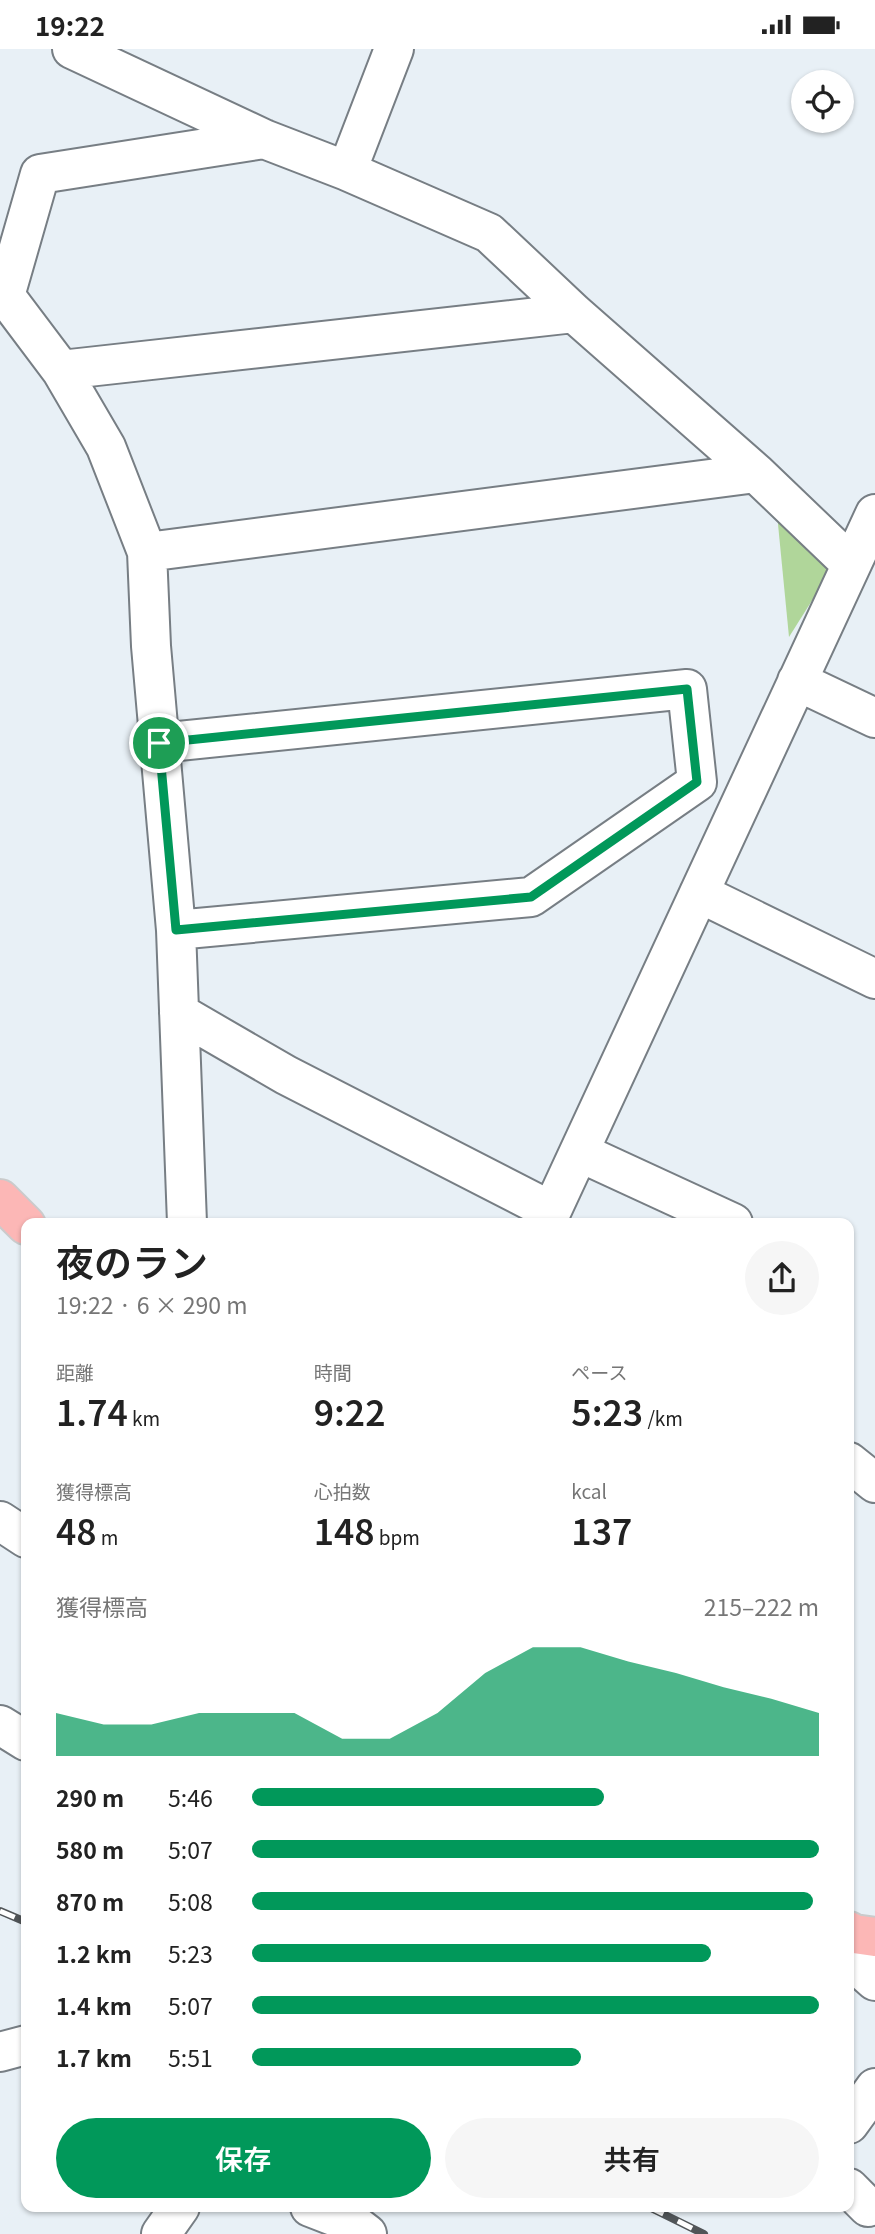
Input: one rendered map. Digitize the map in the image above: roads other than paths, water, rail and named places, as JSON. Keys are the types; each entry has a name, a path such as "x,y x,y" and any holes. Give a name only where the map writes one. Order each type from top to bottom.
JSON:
{"main road":[{"path":"0,1199 21,1220"}],"street":[{"path":"72,49 264,139 347,171 489,233 574,313 756,473 851,564"},
{"path":"347,171 394,49"},
{"path":"187,1218 176,930 151,646 147,552 106,447 61,370 3,293 40,174 264,139"},
{"path":"61,370 574,313"},
{"path":"147,552 756,473"},
{"path":"179,1013 286,1075 548,1217 875,514"},
{"path":"797,681 875,718"},
{"path":"159,743 687,689 697,782 737,810"},
{"path":"176,930 531,897 697,782"},
{"path":"699,894 875,979"},
{"path":"579,1152 722,1218"},
{"path":"854,1466 875,1483"},
{"path":"0,1521 21,1535"},
{"path":"855,1941 875,1982"},
{"path":"0,2052 21,2046"},
{"path":"854,2118 875,2088"},
{"path":"161,2234 176,2212"},
{"path":"320,2212 356,2231"}],"railway":[{"path":"0,1911 21,1920"},
{"path":"659,2212 704,2234"}]}
